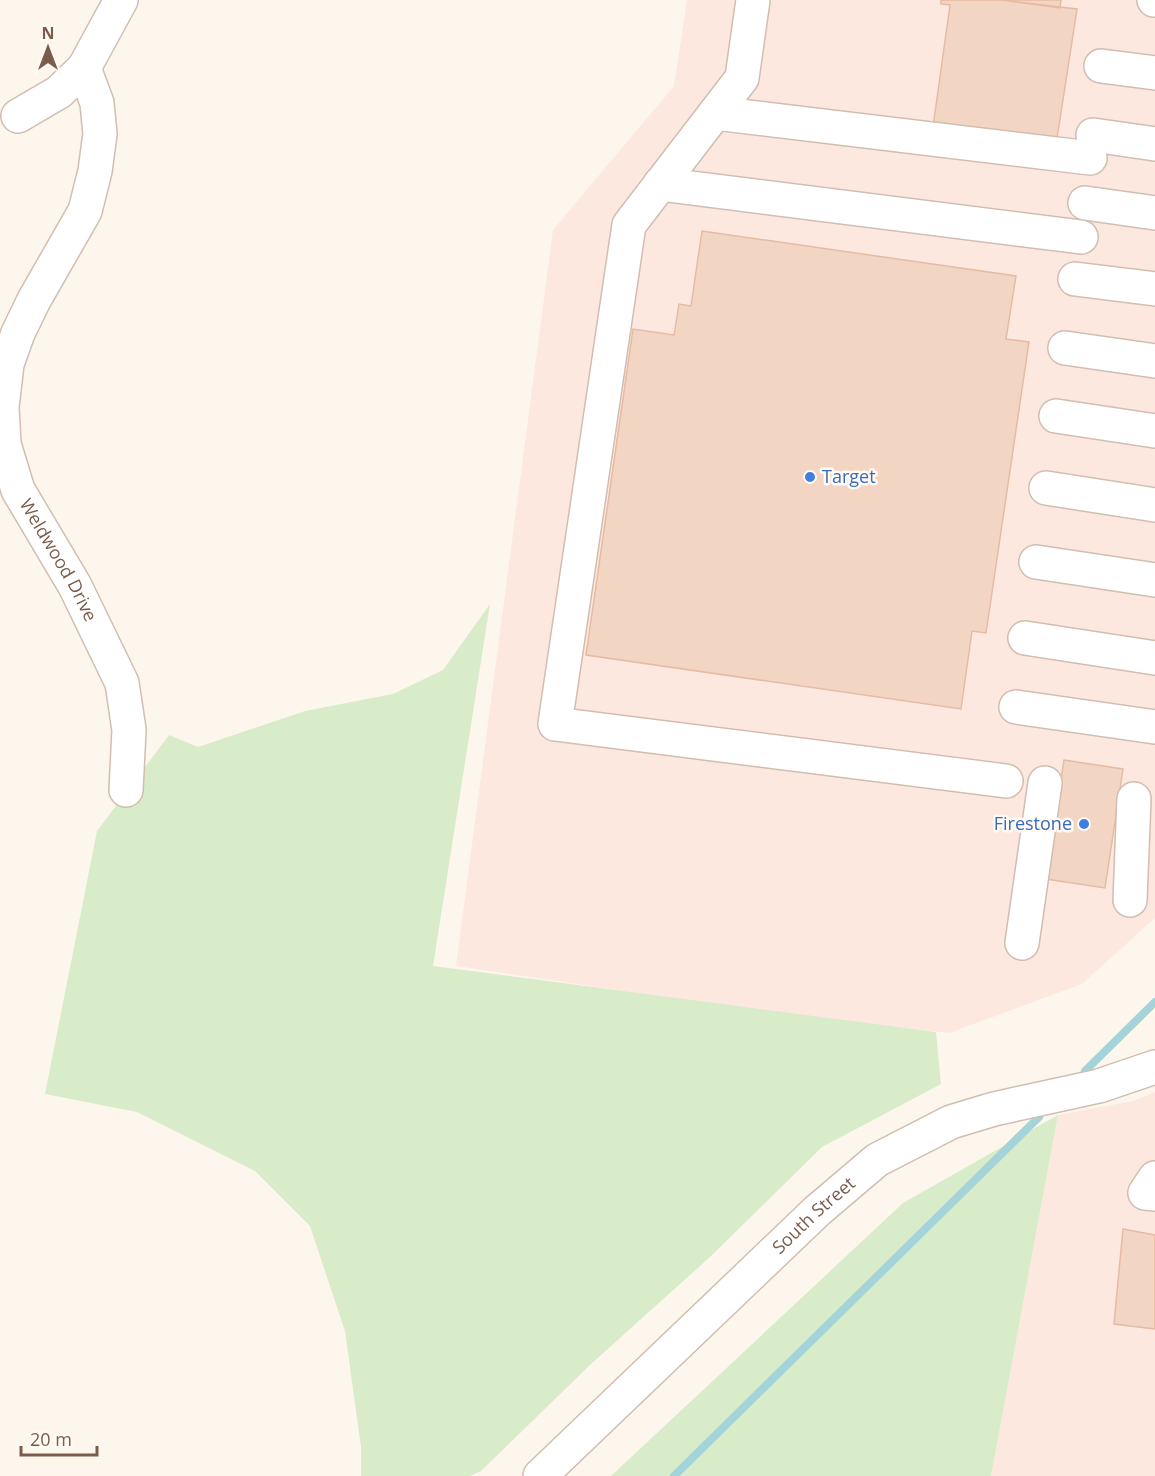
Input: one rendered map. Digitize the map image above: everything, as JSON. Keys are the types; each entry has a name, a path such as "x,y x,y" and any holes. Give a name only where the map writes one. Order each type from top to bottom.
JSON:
{"street":[{"path":"18,116 59,92 84,68 121,0"},
{"path":"753,0 742,78 629,225 555,724 1006,781"},
{"path":"1101,66 1155,73"},
{"name":"Weldwood Drive","path":"84,68 97,103 100,134 95,171 85,211 34,300 18,333 7,364 2,407 4,444 18,490 75,586 122,683 129,730 126,790"},
{"path":"715,113 1091,147 1155,144"},
{"path":"660,184 1081,237"},
{"path":"1085,203 1155,213"},
{"path":"1075,279 1155,290"},
{"path":"1065,348 1155,361"},
{"path":"1056,416 1155,431"},
{"path":"1046,488 1155,505"},
{"path":"1036,562 1155,580"},
{"path":"1025,638 1155,658"},
{"path":"1016,707 1155,727"},
{"path":"1022,943 1045,783"},
{"path":"1130,900 1134,799"},
{"name":"South Street","path":"540,1476 817,1211 877,1160 951,1122 994,1109 1099,1086 1155,1067"},
{"path":"1155,1178 1145,1193 1155,1194"}],"shaded area":[{"path":"687,0 1155,0 1155,918 1082,984 949,1033 771,1013 456,966 553,230 674,86"},
{"path":"1155,1092 1155,1476 991,1476 1058,1115 1133,1101"}],"green space":[{"path":"490,604 433,966 936,1032 941,1084 822,1147 710,1257 591,1364 481,1471 470,1476 361,1476 361,1447 345,1331 310,1226 255,1171 137,1112 45,1094 97,831 169,735 198,747 305,711 393,694 443,670"},
{"path":"1058,1115 991,1476 611,1476 903,1203"}],"building":[{"path":"941,0 1001,0 1077,9 1056,145 933,127 950,5 941,4"},
{"path":"1001,0 1061,0 1060,8"},
{"name":"Target","path":"702,231 1016,276 1006,339 1029,342 986,633 972,631 961,709 586,655 633,329 674,335 679,304 691,306"},
{"name":"Firestone","path":"1064,760 1123,769 1105,888 1046,879"},
{"path":"1123,1229 1155,1235 1155,1329 1114,1324"}],"waterway":[{"path":"1085,1071 1155,1002"},
{"path":"674,1476 1039,1117"}],"place":[{"name":"Target","path":"810,477"},
{"name":"Firestone","path":"1084,824"}]}
